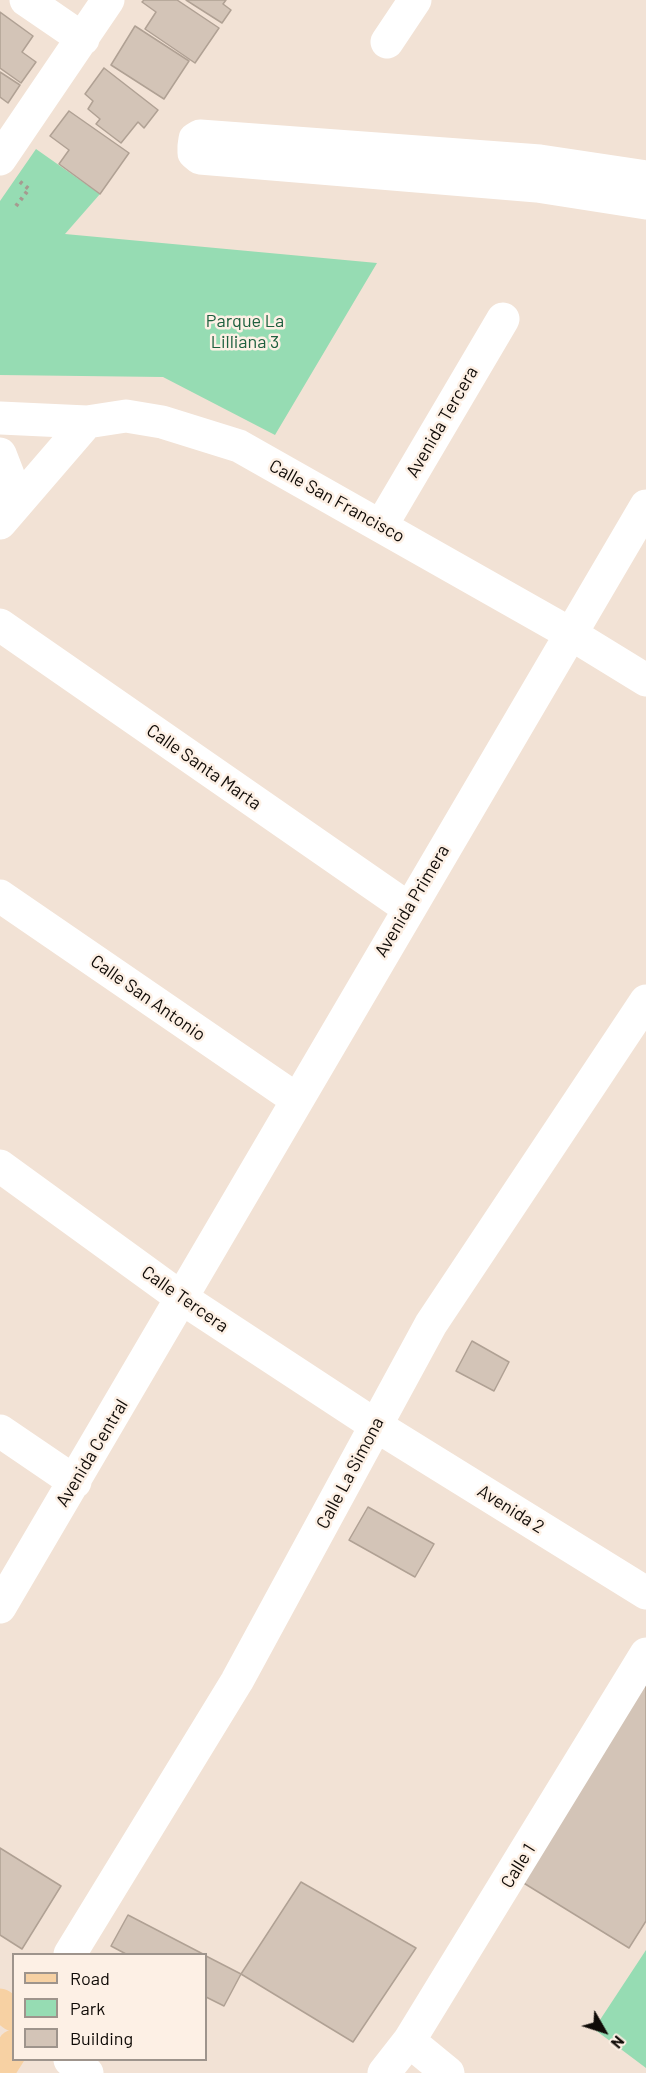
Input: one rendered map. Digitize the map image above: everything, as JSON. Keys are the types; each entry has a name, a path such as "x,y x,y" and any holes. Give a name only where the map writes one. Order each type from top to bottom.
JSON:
{"main road":[{"path":"0,2067 12,2049"}],"street":[{"path":"26,0 83,39"},
{"path":"8,169 108,0"},
{"path":"387,42 415,0"},
{"path":"646,177 540,161 201,136 195,139 194,146 196,156 200,158 537,186 646,203"},
{"name":"Avenida Tercera","path":"381,526 503,319"},
{"name":"Calle San Francisco","path":"0,418 87,422 126,416 162,422 239,446 571,634 646,680"},
{"path":"5,516 87,422"},
{"path":"0,454 10,480 5,516"},
{"name":"Avenida Primera","path":"183,1299 296,1099 646,506"},
{"name":"Calle Santa Marta","path":"0,625 408,908"},
{"name":"Calle San Antonio","path":"0,896 296,1099"},
{"name":"Calle La Simona","path":"71,1953 237,1681 431,1324 646,1001"},
{"name":"Calle Tercera","path":"0,1166 183,1299 375,1425"},
{"name":"Avenida Central","path":"0,1607 183,1299"},
{"name":"Avenida 2","path":"375,1425 646,1593"},
{"path":"0,1431 75,1482"},
{"name":"Calle 1","path":"384,2073 409,2041 646,1654"},
{"path":"409,2041 448,2073"},
{"path":"71,2061 87,2073"}],"path":[{"path":"8,169 29,189 16,206"}],"green space":[{"name":"Parque La Lilliana 3","path":"36,149 100,194 65,234 377,263 275,435 163,377 0,375 0,201"},
{"path":"646,1950 646,2068 594,2029"}],"building":[{"path":"144,0 177,0 219,28 195,63 145,29 156,12 142,2"},
{"path":"186,0 226,0 223,4 231,10 222,23"},
{"path":"0,12 33,36 22,52 36,62 21,83 0,68"},
{"path":"135,26 189,61 164,99 111,65"},
{"path":"104,68 158,110 144,128 138,122 121,143 96,124 100,119 88,109 93,101 85,94"},
{"path":"0,72 20,85 8,103 0,97"},
{"path":"69,111 129,153 100,194 59,164 69,150 50,136"},
{"path":"472,1341 509,1362 494,1391 456,1371"},
{"path":"368,1507 434,1544 415,1577 349,1540"},
{"path":"646,1679 646,1921 629,1948 522,1882"},
{"path":"0,1848 61,1886 22,1949 0,1935"},
{"path":"301,1882 416,1948 353,2042 241,1974"},
{"path":"128,1915 201,1953 124,1953 111,1946"},
{"path":"207,1957 241,1974 224,2006 207,1998"}]}
